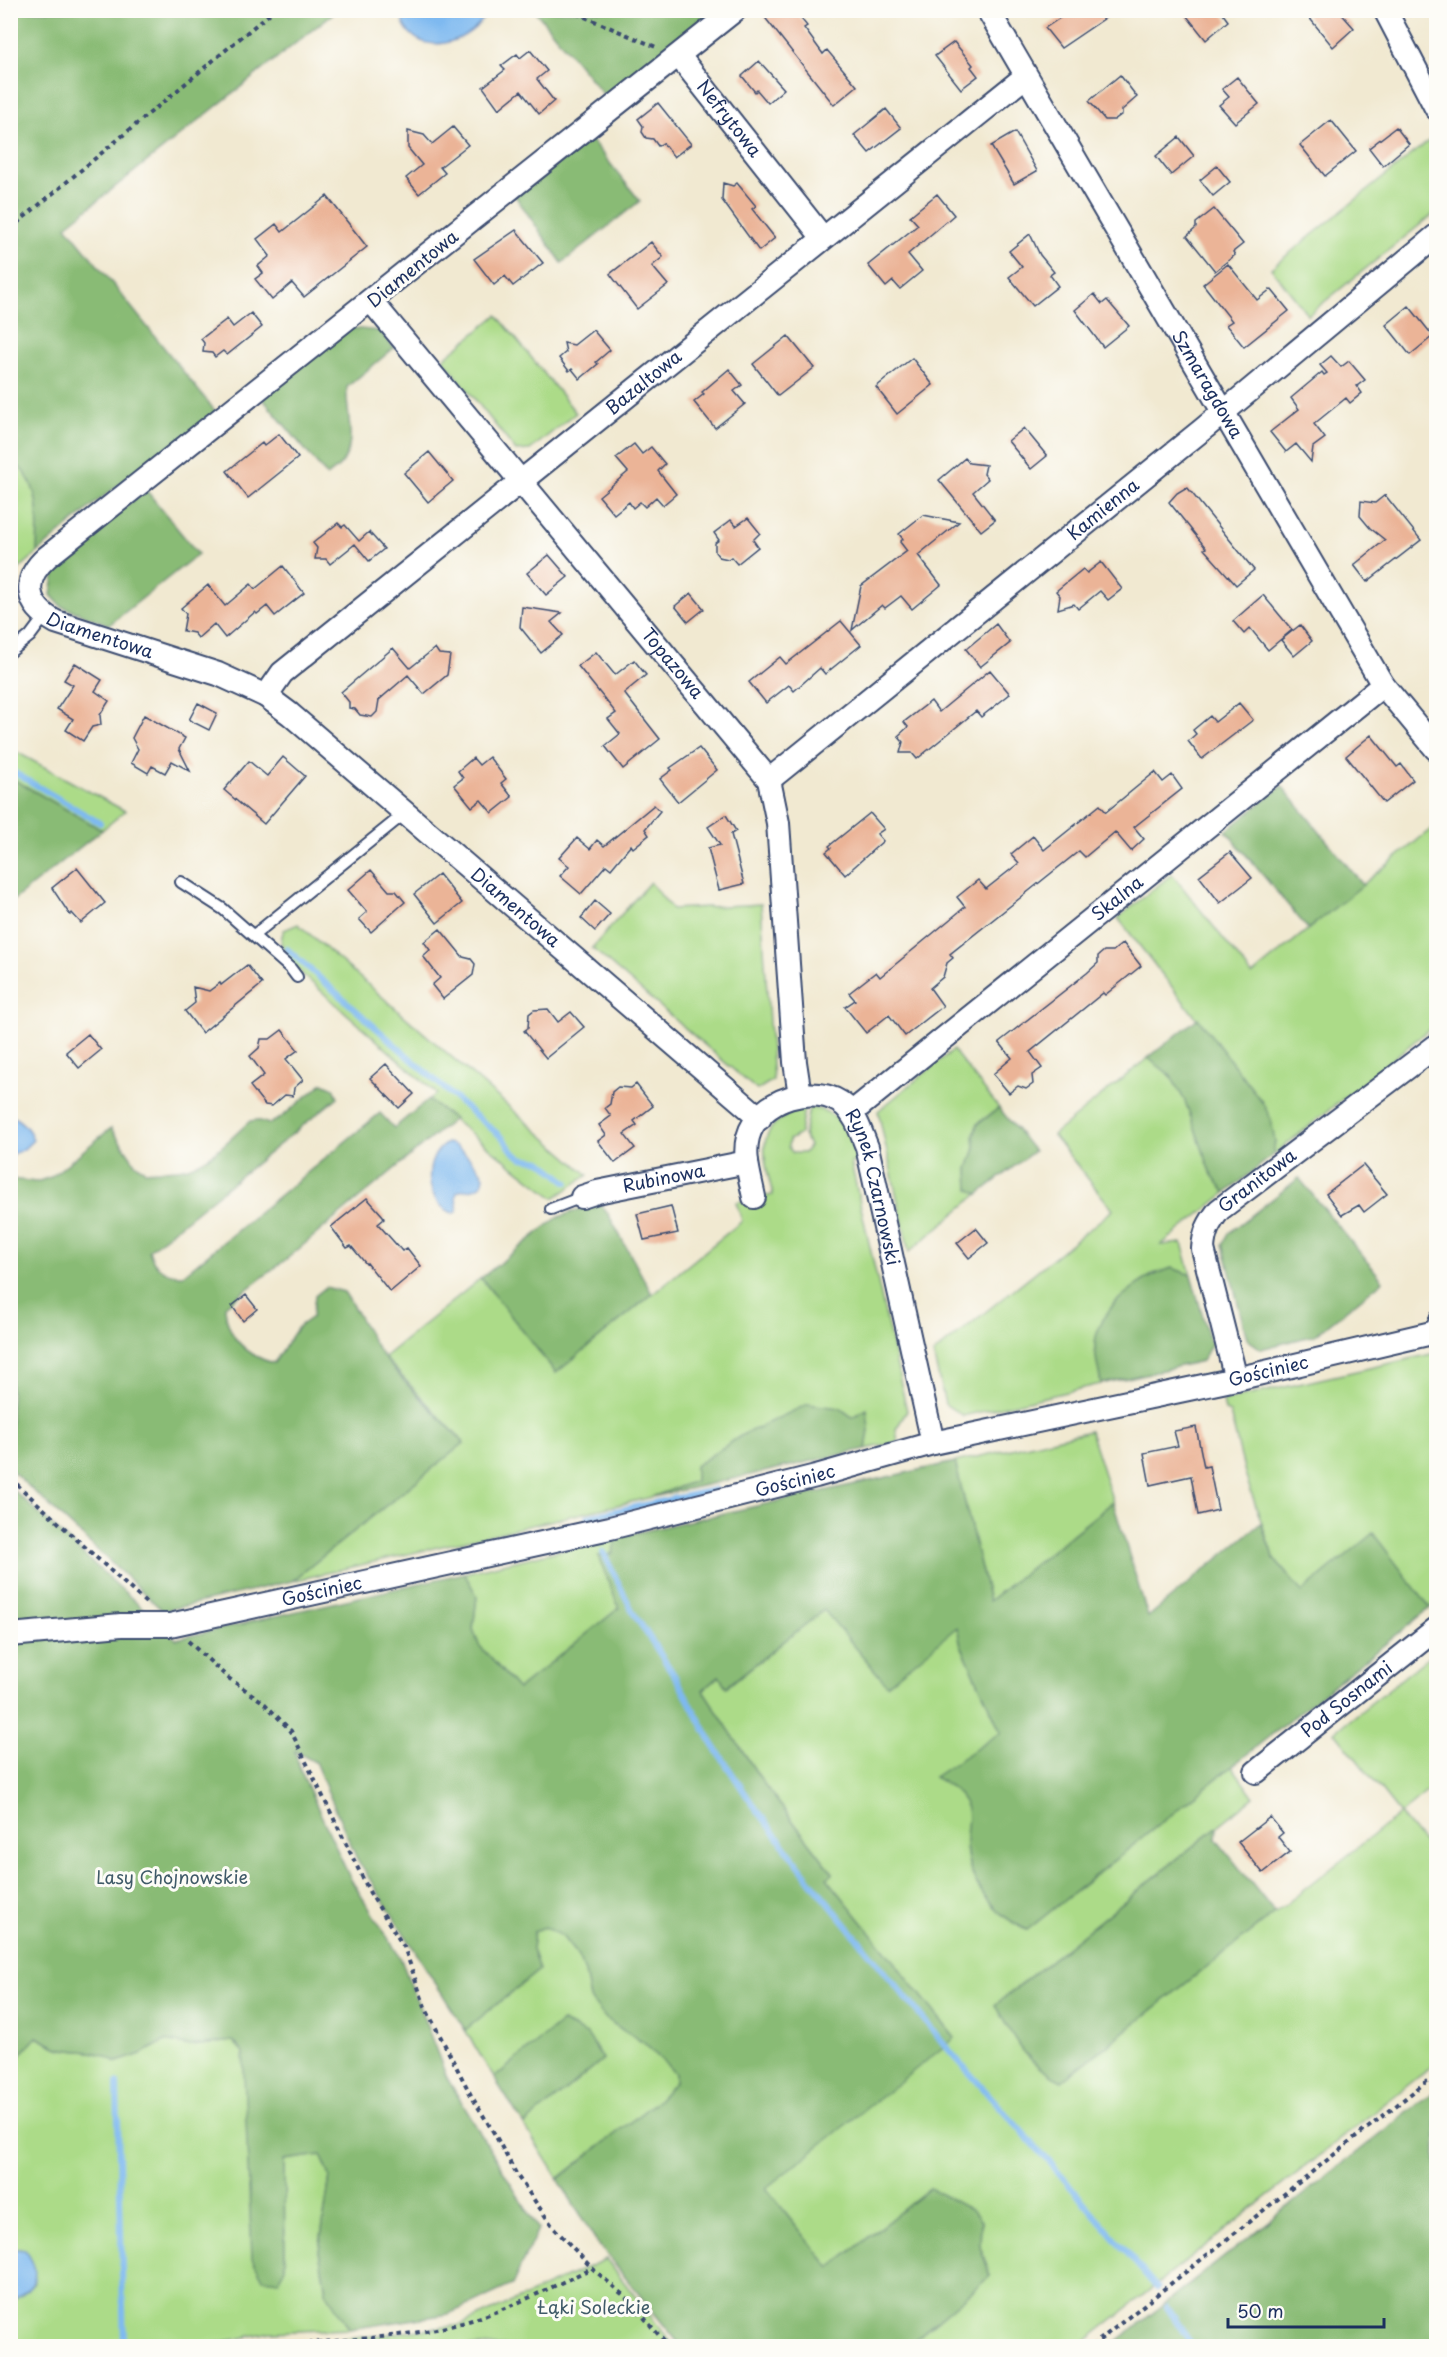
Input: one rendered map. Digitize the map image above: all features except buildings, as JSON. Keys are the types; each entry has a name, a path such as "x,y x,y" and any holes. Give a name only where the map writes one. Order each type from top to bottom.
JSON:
{"street":[{"path":"679,56 735,10"},
{"name":"Szmaragdowa","path":"988,10 1383,685 1437,749"},
{"path":"1385,10 1437,108"},
{"name":"Nefrytowa","path":"679,56 823,238"},
{"name":"Diamentowa","path":"679,56 36,567 30,592 31,599 45,616 56,622 218,674 267,696 760,1118"},
{"name":"Bazaltowa","path":"267,696 282,674 1026,75"},
{"name":"Kamienna","path":"769,780 1437,236"},
{"name":"Topazowa","path":"372,302 769,780 778,823 795,1062 800,1095"},
{"name":"Skalna","path":"851,1113 1383,685"},
{"name":"Granitowa","path":"1236,1379 1203,1249 1207,1226 1219,1210 1437,1046"},
{"name":"Rynek Czarnowski","path":"754,1197 747,1162 749,1134 760,1118 779,1101 800,1095 830,1098 843,1105 851,1113 867,1147 933,1443"},
{"name":"Rubinowa","path":"582,1197 747,1162"},
{"name":"Gościniec","path":"10,1635 122,1625 162,1625 610,1528 816,1476 933,1443 1236,1379 1434,1327"},
{"name":"Pod Sosnami","path":"1256,1772 1437,1629"}],"lane":[{"path":"10,652 30,636 45,616"},
{"path":"254,935 404,814"},
{"path":"181,882 223,909 254,935 297,977"},
{"path":"551,1209 582,1197"}],"path":[{"path":"10,229 274,10"},
{"path":"568,10 679,56"},
{"path":"10,1478 162,1625 227,1677 263,1702 291,1731 370,1893 404,1947 425,2007 472,2097 518,2177 553,2227 592,2268 630,2301 668,2346"},
{"path":"1092,2346 1437,2074"},
{"path":"281,2346 381,2338 461,2323 514,2304 592,2268"}],"green space":[{"path":"10,11 336,11 66,226 216,412 99,500 37,553 38,514 34,490 29,479 11,460"},
{"path":"535,11 718,11 607,99"},
{"path":"1436,135 1436,212 1308,315 1271,268"},
{"path":"589,137 640,201 562,263 515,196"},
{"path":"497,315 576,413 530,450 516,451 443,359"},
{"path":"350,328 380,331 394,348 347,387 350,436 347,454 342,463 327,476 262,398"},
{"path":"11,460 29,479 34,490 38,527 37,553 11,576"},
{"path":"146,490 198,554 109,625 61,606 51,595 56,563"},
{"path":"11,749 125,811 102,830 11,778"},
{"path":"11,778 102,830 11,902"},
{"path":"1282,786 1363,885 1308,929 1226,831"},
{"path":"1436,825 1436,1024 1273,1155 1275,1141 1262,1102 1118,918 1172,874 1252,975"},
{"path":"650,882 672,909 761,904 773,1080 757,1090 592,948"},
{"path":"298,924 588,1175 554,1198 428,1100 437,1094 288,959 281,943 284,930"},
{"path":"1198,1018 1262,1102 1271,1119 1275,1141 1273,1155 1226,1193 1212,1175 1185,1101 1170,1075 1148,1058"},
{"path":"953,1050 999,1108 977,1124 974,1136 975,1148 968,1169 969,1188 978,1194 909,1252 878,1111"},
{"path":"1148,1058 1170,1075 1185,1101 1212,1175 1226,1193 1161,1245 1182,1243 1191,1275 1172,1268 1153,1274 1114,1303 1101,1324 1095,1344 1101,1384 963,1416 945,1404 933,1354 1113,1210 1053,1135"},
{"path":"323,1083 334,1088 338,1097 149,1250 151,1256 157,1266 166,1272 183,1275 380,1113 394,1128 428,1100 454,1119 289,1257 225,1306 226,1317 229,1327 246,1350 274,1363 298,1327 312,1317 315,1296 326,1287 344,1292 382,1355 411,1389 464,1443 292,1581 163,1611 11,1470 11,1179 36,1182 51,1177 111,1128 135,1163 145,1171 188,1167 213,1154 250,1121 257,1120 269,1124 279,1119"},
{"path":"809,1108 820,1109 836,1118 847,1133 858,1161 851,1163 907,1411 896,1429 898,1442 866,1449 869,1430 840,1408 696,1481 652,1497 292,1581 464,1443 384,1357 481,1278 556,1373 742,1221 736,1202 773,1195 765,1154 765,1142 769,1132 787,1115 804,1109 800,1134 789,1140 788,1147 793,1153 804,1153 809,1146 804,1135"},
{"path":"999,1108 1034,1151 978,1194 969,1189 968,1169 975,1148 974,1136 977,1125"},
{"path":"1299,1178 1383,1281 1315,1335 1261,1349 1247,1339 1223,1244 1229,1233"},
{"path":"598,1202 608,1214 652,1294 556,1373 481,1278 557,1218"},
{"path":"1172,1268 1191,1275 1211,1345 1202,1361 1101,1384 1095,1342 1105,1316 1123,1295 1135,1286"},
{"path":"1436,1353 1436,1603 1430,1608 1373,1534 1302,1592 1274,1559 1246,1477 1230,1413 1225,1411 1223,1401"},
{"path":"808,1404 840,1408 852,1417 867,1409 869,1430 866,1449 652,1497 695,1481 695,1466 742,1435"},
{"path":"1090,1431 1113,1502 989,1601 955,1462"},
{"name":"Lasy Chojnowskie","path":"955,1462 989,1601 1113,1502 1148,1617 1261,1523 1274,1559 1302,1592 1373,1533 1430,1608 1027,1930 1003,1915 984,1896 968,1858 967,1808 956,1791 934,1777 1001,1732 961,1645 957,1627 887,1685 824,1610 726,1687 719,1676 703,1690 764,1784 833,1873 827,1878 955,2038 766,2188 830,2268 930,2188 973,2211 981,2221 980,2246 990,2276 907,2346 681,2346 598,2244 558,2179 657,2101 675,2082 675,2073 644,2043 607,2020 590,1999 585,1972 577,1955 562,1936 545,1927 534,1931 532,1949 539,1970 465,2030 357,1859 315,1762 295,1751 299,1767 350,1878 400,1957 447,2078 538,2229 512,2285 449,2314 350,2329 326,2292 319,2251 330,2176 321,2155 284,2160 285,2270 279,2281 263,2279 252,2258 243,2052 233,2041 191,2046 165,2041 141,2054 117,2062 101,2054 59,2048 37,2037 11,2065 10,1487 176,1639 464,1573 477,1596 473,1629 479,1645 518,1689 619,1608 598,1556 612,1554 617,1537"},
{"path":"617,1537 612,1554 599,1556 619,1608 518,1689 479,1646 473,1629 477,1596 464,1573"},
{"path":"824,1609 957,1627 961,1645 1001,1732 954,1788 963,1799 968,1811 966,1844 968,1858 971,1871 984,1895 1003,1915 1026,1930 1232,1766 1254,1797 995,2005 1062,2081 1400,1814 1436,1858 1436,2063 1079,2346 907,2346 990,2276 980,2246 981,2221 930,2188 830,2268 766,2188 827,1878 833,1873 764,1784 703,1690 719,1676 727,1687"},
{"path":"1436,1651 1436,1784 1400,1814 1335,1732"},
{"path":"1217,1827 1216,1839 1275,1913 1062,2081 1050,2075 1030,2059 1022,2049 995,2005"},
{"path":"545,1927 562,1936 577,1955 585,1972 590,1999 622,2030 644,2043 675,2073 675,2082 657,2101 558,2179 524,2125 603,2059 599,2052 582,2032 562,2022 494,2078 465,2030 539,1970 532,1949 534,1931"},
{"path":"562,2022 587,2034 603,2059 524,2125 494,2078"},
{"path":"36,2037 59,2048 101,2054 117,2062 141,2054 165,2041 191,2046 233,2041 243,2052 285,2270 284,2160 321,2155 330,2176 319,2251 326,2292 350,2329 270,2332 203,2346 11,2346 11,2301 22,2295 34,2283 25,2250 11,2248 10,2065"},
{"path":"1436,2090 1436,2346 1111,2346"},
{"name":"Łąki Soleckie","path":"606,2259 674,2346 290,2346 461,2325"}],"water":[{"path":"402,10 487,11 475,28 465,35 443,43 432,44 421,41 407,30 403,23"},
{"path":"11,1115 25,1125 33,1140 24,1149 11,1155"},
{"path":"447,1143 457,1147 468,1156 484,1177 477,1188 457,1192 457,1212 453,1213 437,1200 430,1180 433,1159"},
{"path":"10,2248 25,2250 31,2258 35,2273 34,2280 26,2292 11,2301"}],"waterway":[{"path":"10,770 100,823"},
{"path":"287,949 503,1138 514,1153 522,1158 541,1161 567,1182"},
{"path":"588,1517 715,1490"},
{"path":"603,1552 634,1614 678,1681 712,1743 749,1799 813,1884 947,2048 1053,2166 1157,2288"},
{"path":"117,2083 124,2346"},
{"path":"1167,2307 1193,2346"}]}
